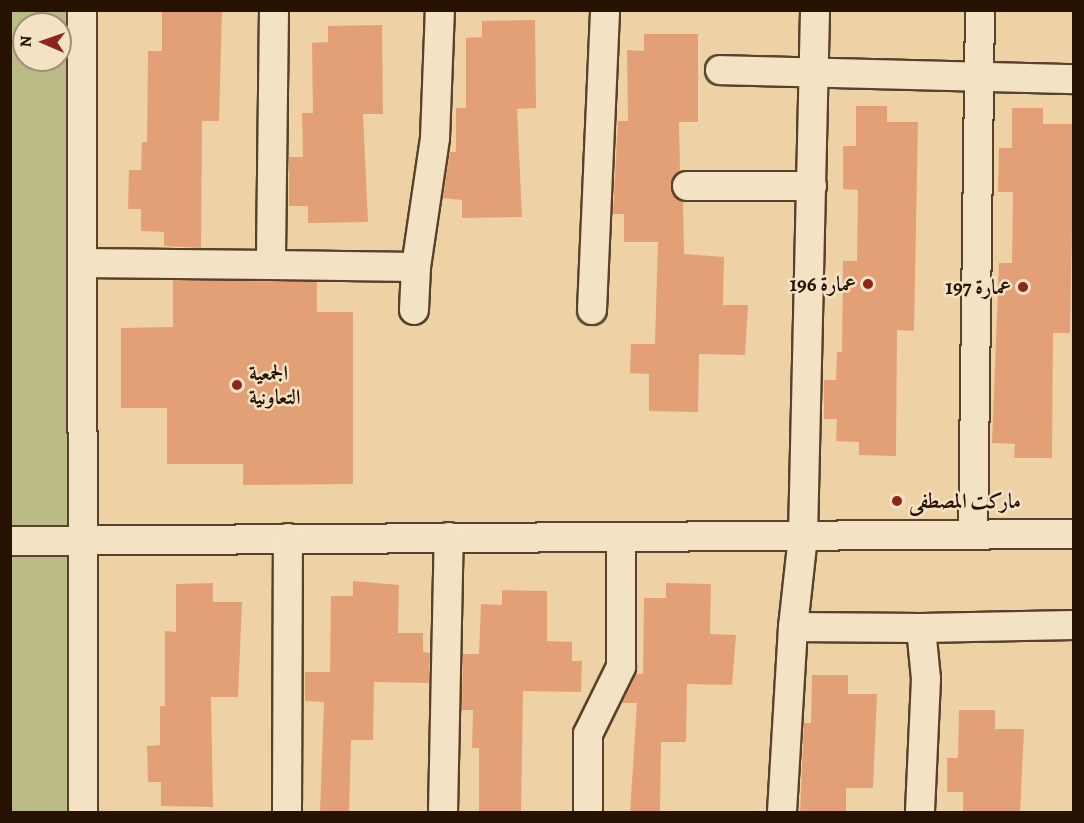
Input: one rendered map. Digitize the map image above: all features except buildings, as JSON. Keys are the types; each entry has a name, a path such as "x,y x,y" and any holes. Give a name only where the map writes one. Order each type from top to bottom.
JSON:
{"street":[{"path":"82,10 83,813"},
{"path":"271,265 274,10"},
{"path":"414,310 416,267 435,138 440,10"},
{"path":"592,310 605,10"},
{"path":"782,813 793,627 803,536 815,10"},
{"path":"973,535 980,10"},
{"path":"720,70 1074,79"},
{"path":"687,186 812,186"},
{"path":"82,263 416,267"},
{"path":"10,541 1074,534"},
{"path":"443,813 449,537"},
{"path":"588,813 588,734 621,666 621,537"},
{"path":"287,813 288,538"},
{"path":"793,627 1074,626"},
{"path":"920,813 926,679 921,628"}],"green space":[{"path":"10,11 80,11 82,812 11,812"}],"place":[{"name":"عمارة 196","path":"868,284"},
{"name":"عمارة 197","path":"1023,287"},
{"name":"الجمعية التعاونية","path":"237,385"},
{"name":"ماركت المصطفى","path":"897,501"}]}
